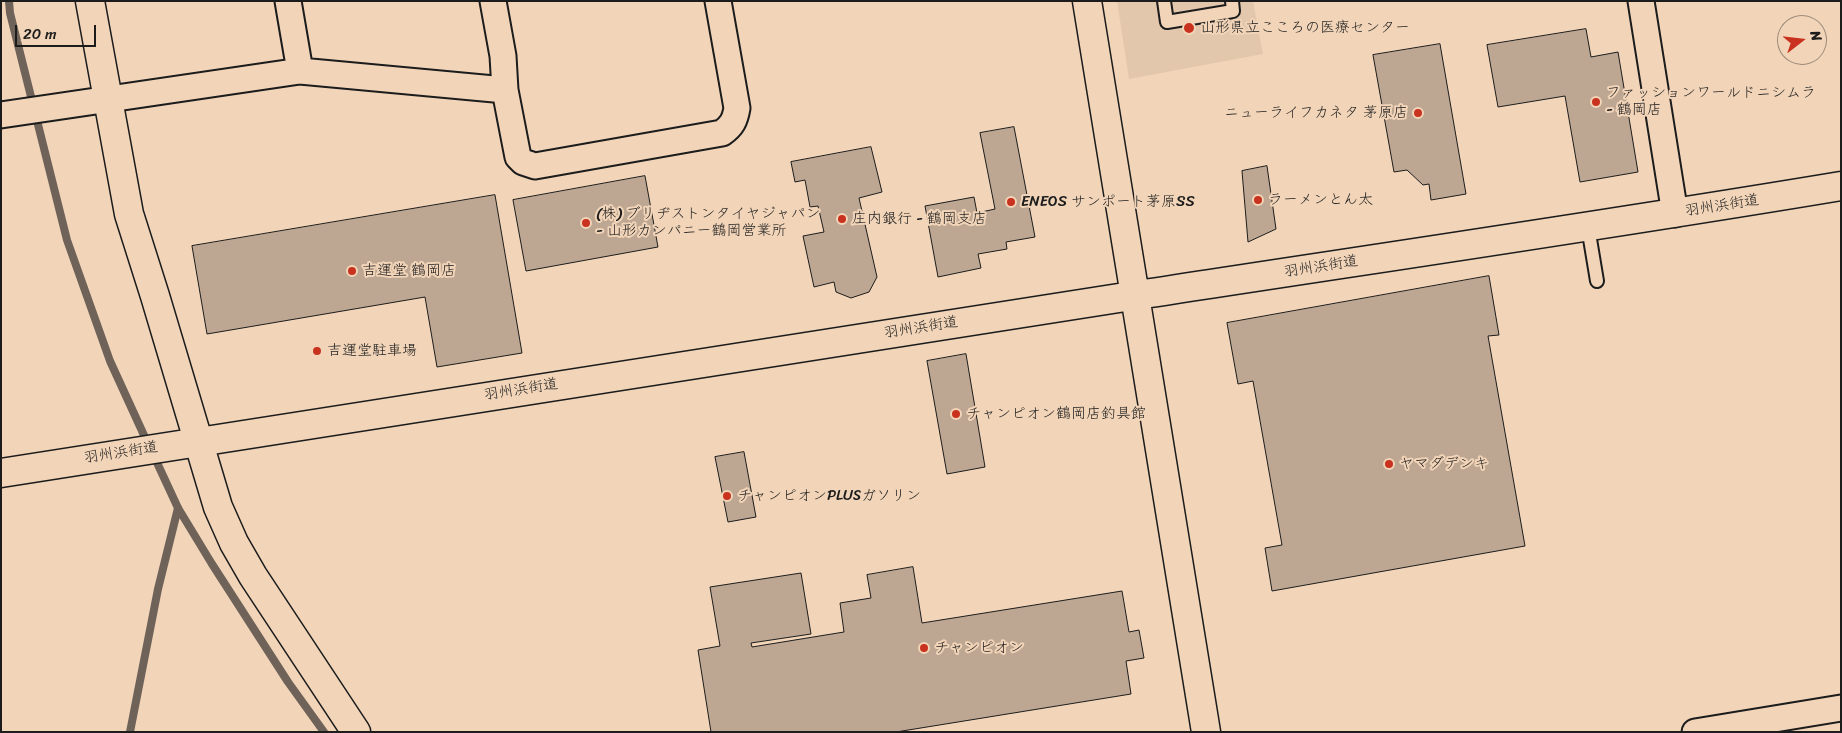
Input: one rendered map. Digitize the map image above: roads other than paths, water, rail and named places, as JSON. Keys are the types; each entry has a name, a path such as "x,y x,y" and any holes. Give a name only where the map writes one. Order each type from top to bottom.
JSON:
{"main road":[{"path":"90,1 129,214 218,507 234,544 253,576 356,732"},
{"path":"1088,1 1206,732"},
{"name":"羽州浜街道","path":"1,473 198,440 1675,214 1841,186"}],"street":[{"path":"288,1 300,71"},
{"path":"493,1 503,56 505,90 518,157 528,165 535,166 722,133 730,128 737,108 718,1"},
{"path":"1641,1 1675,214"},
{"path":"1,115 300,71 505,90"},
{"path":"1695,732 1841,708"}],"lane":[{"path":"1164,1 1167,22 1233,11 1232,1"},
{"path":"1588,227 1596,281"}],"waterway":[{"path":"9,1 10,13 67,240 110,361 148,444"},
{"path":"153,454 178,508 212,564 288,682 324,732"},
{"path":"130,732 158,589 178,508"}],"place":[{"name":"山形県立こころの医療センター","path":"1189,28"},
{"name":"ファッションワールドニシムラ - 鶴岡店","path":"1596,102"},
{"name":"ニューライフカネタ 茅原店","path":"1418,113"},
{"name":"ラーメンとん太","path":"1258,200"},
{"name":"ENEOS サンポート茅原SS","path":"1011,202"},
{"name":"庄内銀行 - 鶴岡支店","path":"842,219"},
{"name":"(株) ブリヂストンタイヤジャパン - 山形カンパニー鶴岡営業所","path":"586,223"},
{"name":"吉運堂 鶴岡店","path":"352,271"},
{"name":"吉運堂駐車場","path":"317,351"},
{"name":"チャンピオン鶴岡店釣具館","path":"956,414"},
{"name":"ヤマダデンキ","path":"1389,464"},
{"name":"チャンピオンPLUSガソリン","path":"727,496"},
{"name":"チャンピオン","path":"924,648"}]}
